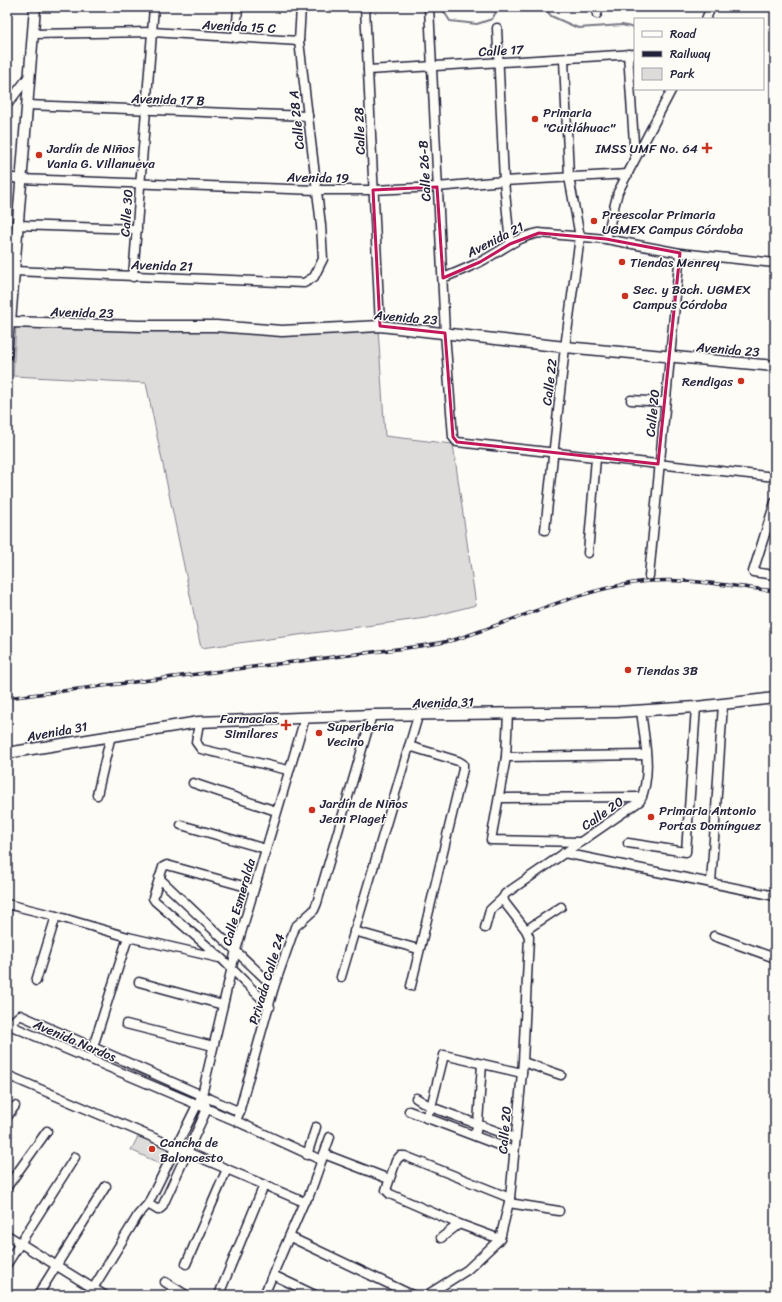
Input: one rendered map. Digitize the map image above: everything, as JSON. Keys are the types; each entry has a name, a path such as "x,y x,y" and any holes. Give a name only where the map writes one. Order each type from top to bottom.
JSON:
{"street":[{"path":"7,356 11,270 17,225 35,7"},
{"name":"Calle 30","path":"133,277 154,7"},
{"path":"236,38 238,7"},
{"name":"Calle 28 A","path":"301,7 299,41 323,259 314,277"},
{"name":"Calle 28","path":"365,7 380,326"},
{"name":"Calle 26-B","path":"429,7 445,334 454,437 457,442 553,452"},
{"path":"706,18 711,7"},
{"path":"497,28 500,61 504,181 510,244"},
{"name":"Avenida 15 C","path":"33,34 152,32 299,41"},
{"path":"631,54 636,158"},
{"name":"Calle 17","path":"368,70 631,54"},
{"name":"Calle 22","path":"545,530 565,347 580,237 569,177 564,59"},
{"path":"7,105 29,76"},
{"path":"606,239 616,199 671,90"},
{"name":"Avenida 17 B","path":"27,105 308,116"},
{"name":"Avenida 19","path":"7,177 20,179 140,184 316,190 373,190 628,174"},
{"path":"17,225 137,229"},
{"name":"Avenida 21","path":"442,278 480,262 530,234 539,233 606,239 680,253 775,263"},
{"name":"Calle 20","path":"649,576 658,464 680,253"},
{"name":"Avenida 21","path":"11,270 133,277 304,283 314,277"},
{"name":"Avenida 23","path":"8,328 216,326 282,331 380,326 670,358 775,366"},
{"path":"631,400 665,402"},
{"path":"553,452 775,477"},
{"path":"588,553 596,458"},
{"path":"775,502 753,572 775,575"},
{"name":"Avenida 31","path":"7,753 199,722 372,715 418,716 641,710 696,707 775,698"},
{"path":"711,883 723,704"},
{"path":"628,843 686,852 696,707"},
{"name":"Calle 20","path":"485,928 490,910 503,898 505,894 637,803 642,797 645,786 646,755 641,710"},
{"path":"508,713 506,757 500,798 491,840 581,842"},
{"name":"Privada Calle 24","path":"236,1121 240,1112 270,1008 274,987 295,927 314,910 317,904 372,715"},
{"path":"341,977 418,716"},
{"name":"Calle Esmeralda","path":"202,1095 236,950 288,770 305,718"},
{"path":"199,722 196,742 201,749 288,770"},
{"path":"97,795 111,735"},
{"path":"410,746 458,761 463,764 418,949 411,986"},
{"path":"506,757 646,755"},
{"path":"193,783 276,811"},
{"path":"500,798 642,797"},
{"path":"181,825 266,849"},
{"path":"564,854 775,896"},
{"path":"254,889 205,874 165,865 159,878 154,900 222,959 270,1008"},
{"path":"159,878 274,987"},
{"path":"503,898 505,903 526,930 561,907"},
{"path":"7,904 56,916 128,937 222,959"},
{"path":"36,980 56,916"},
{"name":"Calle 20","path":"500,1239 510,1201 523,1062 529,937 526,930"},
{"path":"354,931 418,949"},
{"path":"714,936 775,958"},
{"path":"93,1047 128,937"},
{"path":"139,982 224,1005"},
{"name":"Avenida Nardos","path":"240,1112 20,1015 9,1025 236,1121 307,1155 322,1157 390,1179"},
{"path":"126,1024 213,1046"},
{"path":"426,1118 432,1107 444,1055 522,1073"},
{"path":"523,1062 561,1075"},
{"path":"475,1136 478,1123 482,1064"},
{"path":"7,1075 304,1202"},
{"path":"91,1291 138,1215 148,1204 202,1095"},
{"path":"148,1204 158,1210 162,1207 207,1109 202,1095"},
{"path":"416,1098 432,1107 515,1138"},
{"path":"7,1117 15,1106"},
{"path":"409,1111 514,1151"},
{"path":"307,1155 316,1127"},
{"path":"7,1188 47,1131"},
{"path":"264,1295 304,1202 309,1196 330,1137"},
{"path":"427,1295 467,1270 500,1239 459,1224 387,1193 386,1190 396,1161 400,1156 405,1156 510,1201 559,1211"},
{"path":"7,1264 75,1158"},
{"path":"186,1264 227,1169"},
{"path":"220,1292 264,1185"},
{"path":"38,1295 106,1186"},
{"path":"441,1238 459,1224"},
{"path":"7,1235 57,1265 91,1291 104,1295"},
{"path":"290,1237 412,1295"},
{"path":"273,1275 315,1295"},
{"path":"165,1282 186,1295"}],"highlighted area":[{"path":"437,187 443,278 480,262 510,244 539,233 606,239 680,253 658,464 457,442 453,437 445,333 380,326 373,190"}],"green space":[{"path":"16,325 222,329 294,335 378,328 385,436 453,444 476,605 426,618 201,648 146,383 13,376"},
{"name":"Cancha de Baloncesto","path":"140,1133 172,1147 163,1165 131,1150"}],"waterway":[{"path":"441,7 450,21 477,24 492,19 499,7"},
{"path":"544,7 551,16 578,28 622,25 634,28"},
{"path":"714,8 719,7"},
{"path":"767,7 775,10"}],"railway":[{"path":"7,698 441,643 479,632 588,593 633,583 650,581 686,581 775,591"}],"place":[{"name":"Primaria \"Cuitláhuac\"","path":"535,119"},
{"name":"IMSS UMF No. 64","path":"707,148"},
{"name":"Jardín de Niños Vania G. Villanueva","path":"39,155"},
{"name":"Preescolar Primaria UGMEX Campus Córdoba","path":"594,221"},
{"name":"Tiendas Menrey","path":"622,262"},
{"name":"Sec. y Bach. UGMEX Campus Córdoba","path":"625,296"},
{"name":"Rendigas","path":"741,381"},
{"name":"Tiendas 3B","path":"628,670"},
{"name":"Farmacias Similares","path":"286,725"},
{"name":"Superiberia Vecino","path":"319,733"},
{"name":"Jardín de Niños Jean Piaget","path":"312,810"},
{"name":"Primaria Antonio Portas Domínguez","path":"651,817"},
{"name":"Cancha de Baloncesto","path":"152,1149"}]}
